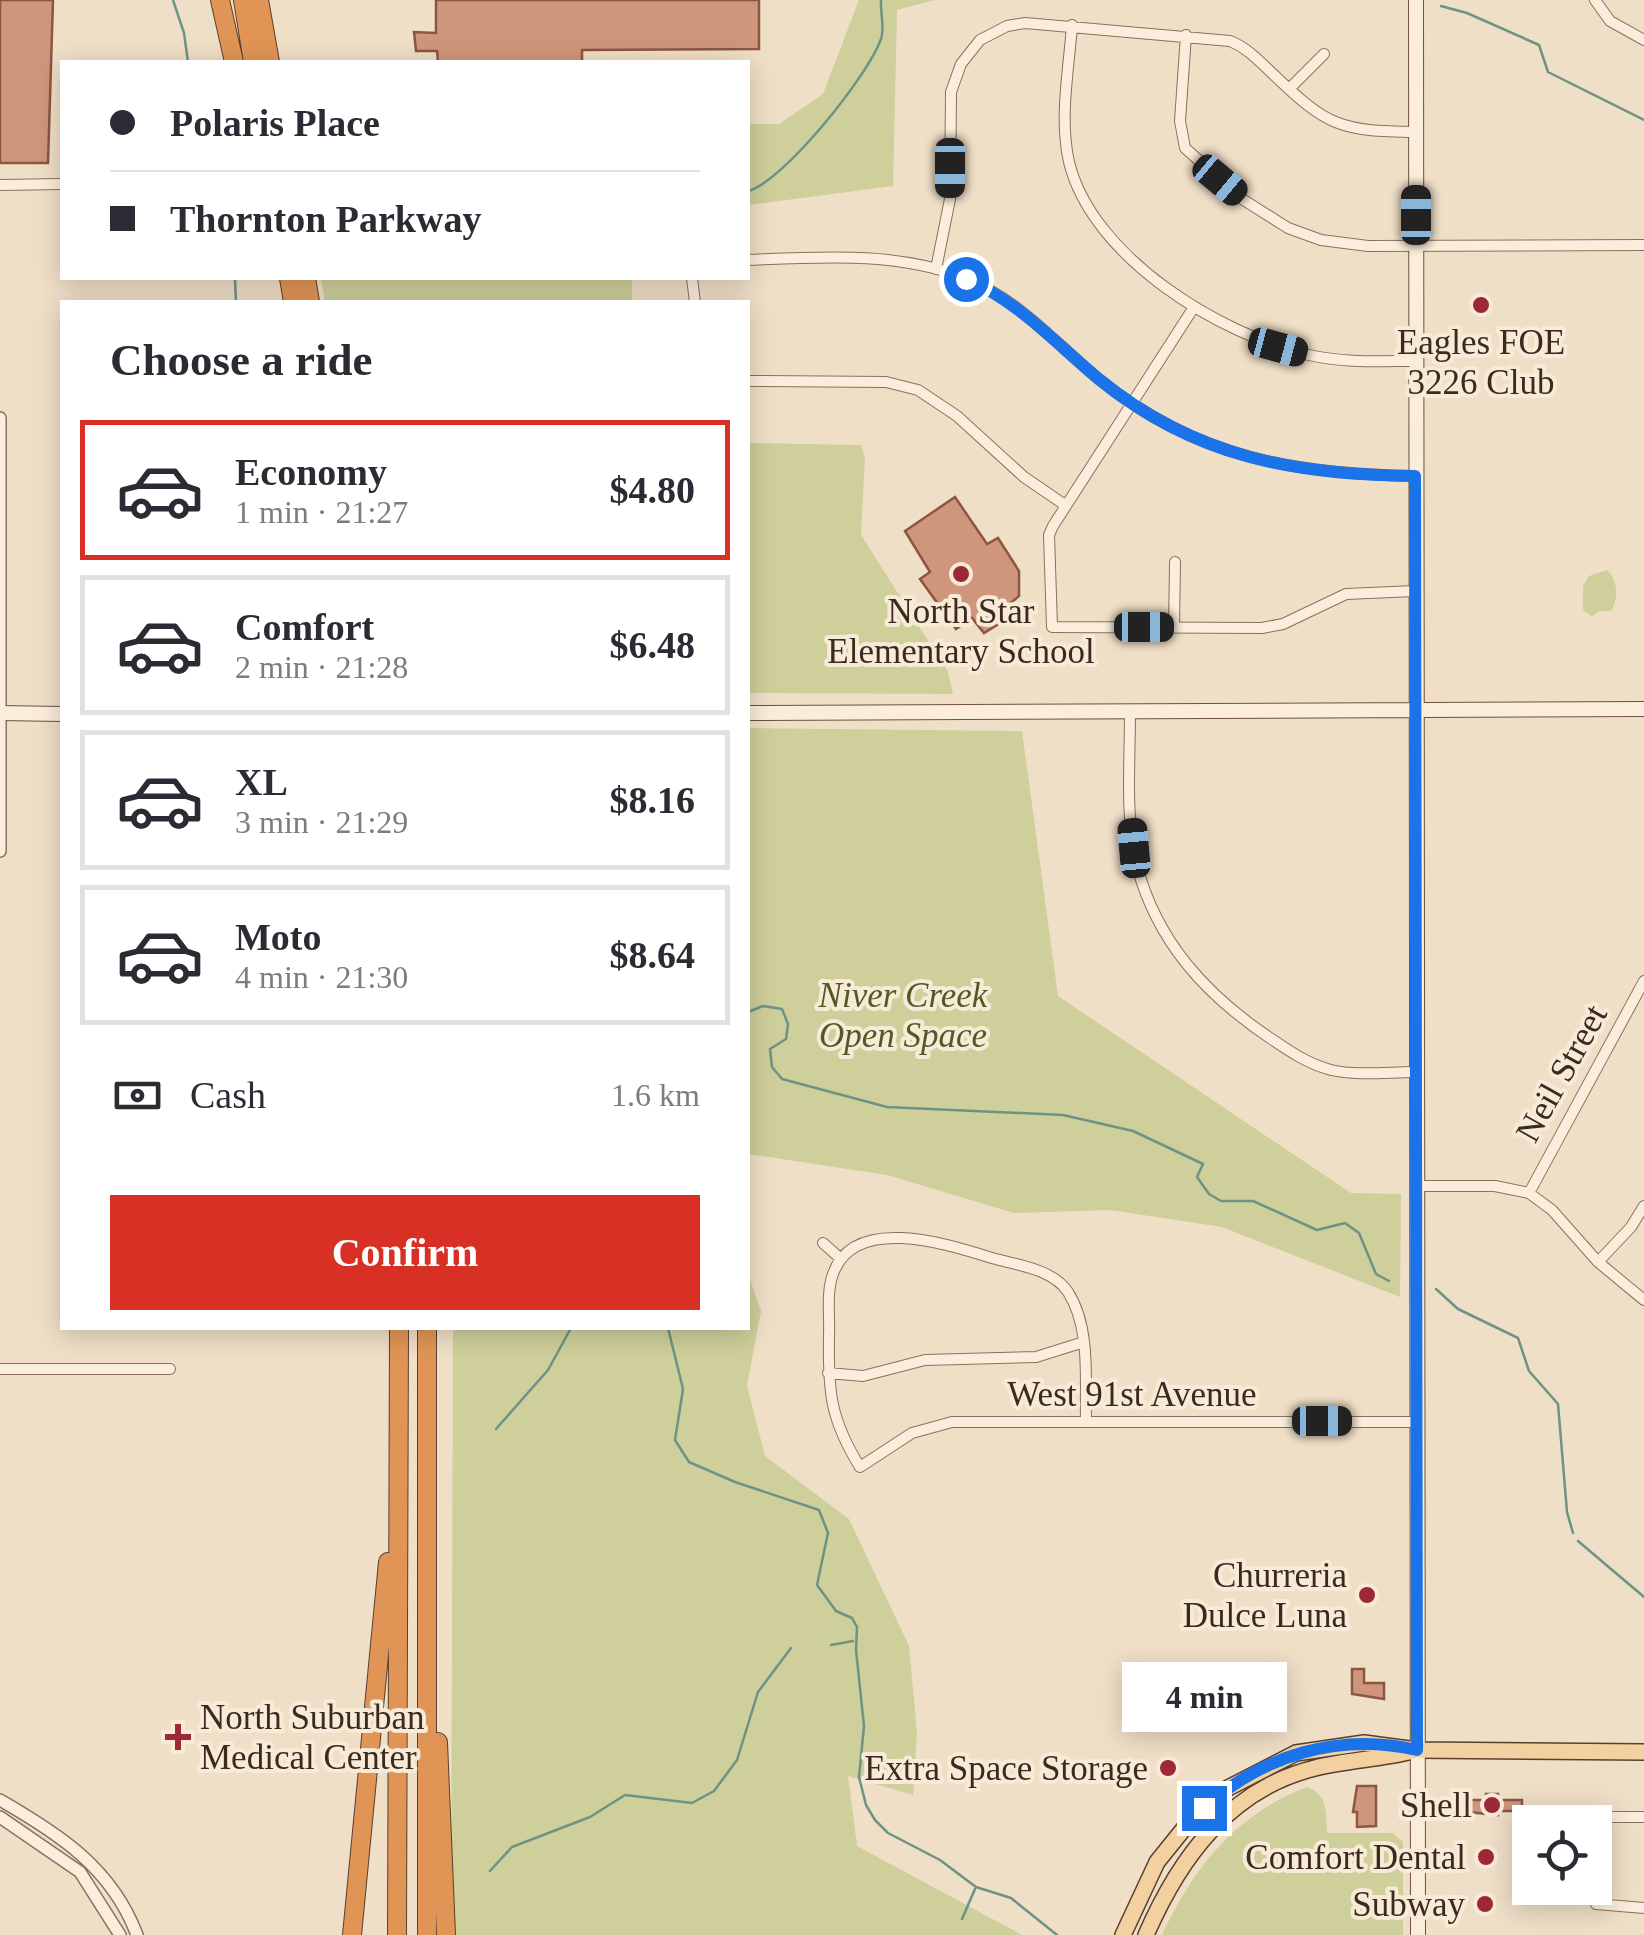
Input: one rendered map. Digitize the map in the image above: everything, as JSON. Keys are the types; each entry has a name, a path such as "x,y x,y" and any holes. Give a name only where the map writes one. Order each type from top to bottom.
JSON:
{"highway":[{"path":"220,0 234,60"},
{"path":"232,0 244,60"},
{"path":"243,0 253,60"},
{"path":"259,0 272,60"},
{"path":"269,0 272,60"},
{"path":"397,1935 399,1330"},
{"path":"416,1935 418,1330"},
{"path":"427,1935 428,1330"},
{"path":"352,1935 398,1437"},
{"path":"397,1625 406,1719 408,1935"},
{"path":"429,1633 436,1658 446,1935"}],"main road":[{"path":"1416,0 1418,1935"},
{"path":"750,713 1644,709"},
{"path":"1,713 60,714"},
{"path":"1122,1935 1149,1876 1169,1845 1214,1799 1244,1778 1296,1754 1333,1746 1385,1743 1417,1750"},
{"path":"1146,1935 1170,1882 1225,1816 1257,1793 1313,1768 1417,1750 1644,1752"}],"street":[{"path":"1595,0 1610,21 1644,40"},
{"path":"936,269 950,199 951,92 960,64 980,40 1007,26 1072,25 1234,42 1316,113 1343,127 1416,132"},
{"path":"1072,25 1065,128 1070,164 1080,192 1118,243 1194,308 1254,339 1312,356 1415,361"},
{"path":"1186,35 1180,134 1198,162 1257,211 1306,236 1336,243 1415,246 1644,245"},
{"path":"1289,89 1324,54"},
{"path":"0,185 60,184"},
{"path":"750,260 881,260 936,269 1006,299 1131,404 1198,440 1274,465 1344,475 1415,476"},
{"path":"1194,308 1049,534 1052,627 1262,628 1283,624 1356,592 1414,592"},
{"path":"750,381 886,382 918,390 957,416 1024,477 1065,505"},
{"path":"0,418 0,851"},
{"path":"1174,562 1174,628"},
{"path":"1130,713 1134,848 1152,909 1181,960 1236,1015 1300,1058 1336,1071 1415,1072"},
{"name":"Neil Street","path":"1529,1193 1644,981"},
{"path":"1416,1186 1495,1186 1529,1193 1552,1210 1598,1262 1644,1300"},
{"path":"1598,1262 1631,1228 1644,1206"},
{"path":"1084,1342 1036,1357 925,1360 863,1376 828,1374 831,1282 841,1260 864,1243 890,1238 938,1242 1055,1279 1066,1289 1084,1342 1086,1420"},
{"path":"823,1244 841,1260"},
{"path":"0,1369 170,1370"},
{"name":"West 91st Avenue","path":"828,1374 830,1408 860,1467 912,1433 940,1423 1416,1422"},
{"path":"0,1800 63,1837 94,1865 120,1899 137,1935"},
{"path":"0,1817 80,1872 120,1935"},
{"path":"1612,1817 1644,1817"},
{"path":"1608,1905 1644,1908"}],"green space":[{"path":"859,0 935,0 897,10 893,186 750,205 750,124 779,124 823,94"},
{"path":"321,280 632,280 632,300 325,300"},
{"path":"750,443 861,445 865,457 861,535 948,672 953,694 750,693"},
{"path":"1607,570 1615,584 1615,601 1611,611 1599,611 1592,617 1583,610 1583,586 1589,576"},
{"name":"Niver Creek Open Space","path":"750,728 1022,731 1058,996 1351,1193 1401,1194 1400,1297 1222,1227 1110,1210 1014,1213 887,1175 750,1154"},
{"path":"750,1280 761,1311 747,1386 765,1456 849,1519 909,1646 917,1733 913,1795 848,1776 857,1846 1022,1935 451,1935 453,1330 750,1330"},
{"path":"1307,1787 1323,1800 1327,1833 1393,1833 1403,1842 1403,1935 1162,1935 1188,1887 1220,1846 1259,1812"}],"building":[{"path":"0,0 53,0 48,163 0,163"},
{"path":"436,0 759,0 759,49 582,50 582,60 438,60 437,51 416,51 414,32 436,33"},
{"name":"North Star Elementary School","path":"955,497 987,544 998,538 1019,571 1019,596 1000,612 1005,620 984,633 972,618 956,629 920,579 930,572 905,531"},
{"path":"1352,1669 1364,1669 1364,1683 1384,1683 1384,1699 1352,1694"},
{"path":"1357,1786 1376,1786 1376,1826 1357,1827 1357,1812 1353,1812"},
{"name":"Shell","path":"1486,1794 1498,1794 1498,1800 1522,1800 1522,1805 1512,1805 1512,1811 1498,1811 1498,1815 1458,1811 1458,1800 1486,1800"}],"waterway":[{"path":"173,0 188,60"},
{"path":"750,190 782,169 802,149 860,77 881,39 881,0"},
{"path":"1441,6 1467,13 1539,45 1548,72 1644,120"},
{"path":"235,280 236,300"},
{"path":"750,1011 763,1006 782,1009 788,1024 786,1039 770,1049 772,1067 782,1079 887,1107 1063,1115 1133,1131 1203,1164 1197,1177 1209,1194 1221,1201 1253,1201 1317,1230 1345,1223 1359,1233 1376,1274 1389,1281"},
{"path":"1436,1289 1458,1309 1518,1338 1529,1371 1558,1404 1567,1512 1573,1533"},
{"path":"496,1429 548,1370 570,1330"},
{"path":"668,1330 683,1389 675,1440 689,1462 819,1510 828,1533 817,1585 836,1611 852,1618 857,1627 864,1726 859,1777 866,1805 875,1820 888,1833 940,1860 976,1887 1011,1898 1057,1935"},
{"path":"1578,1541 1644,1597"},
{"path":"831,1645 853,1641"},
{"path":"490,1871 512,1847 590,1817 625,1795 692,1803 714,1791 737,1760 758,1692 791,1648"},
{"path":"962,1919 975,1889"}],"place":[{"name":"Eagles FOE 3226 Club","path":"1481,305"},
{"name":"North Star Elementary School","path":"961,574"},
{"name":"Churreria Dulce Luna","path":"1367,1595"},
{"name":"North Suburban Medical Center","path":"178,1737"},
{"name":"Extra Space Storage","path":"1168,1768"},
{"name":"Shell","path":"1492,1805"},
{"name":"Comfort Dental","path":"1486,1857"},
{"name":"Subway","path":"1485,1904"}],"route":[{"path":"966,279 1018,308 1131,404 1187,435 1286,468 1344,475 1415,476 1417,1750 1364,1743 1296,1754 1244,1778 1204,1808"}]}
